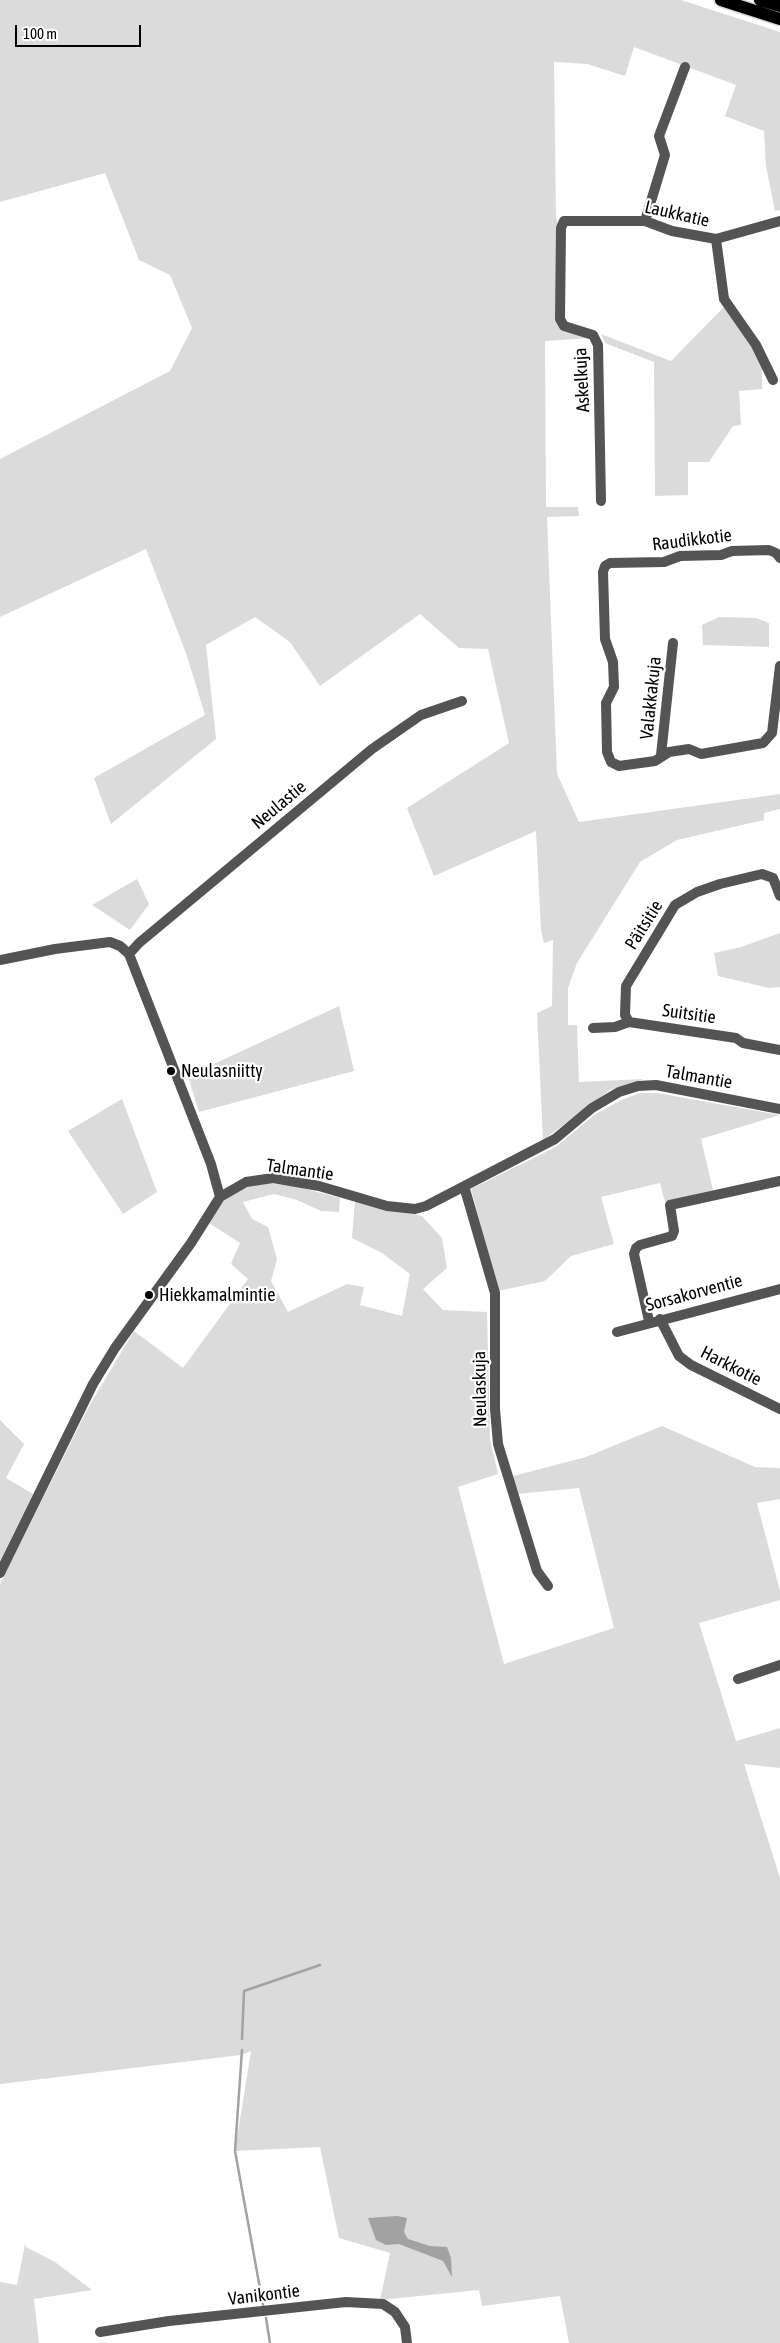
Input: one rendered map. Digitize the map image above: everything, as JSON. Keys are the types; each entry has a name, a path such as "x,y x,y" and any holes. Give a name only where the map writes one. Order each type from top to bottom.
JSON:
{"main road":[{"path":"721,0 780,19"},
{"path":"760,0 780,6"}],"street":[{"path":"645,221 665,155 659,136 685,66"},
{"name":"Laukkatie","path":"564,221 645,221 672,231 716,239 780,221"},
{"name":"Askelkuja","path":"564,221 561,228 560,320 564,326 593,335 598,345 601,501"},
{"path":"716,239 724,300 756,345 773,380"},
{"name":"Raudikkotie","path":"661,755 656,761 619,766 611,762 607,752 606,703 614,687 613,662 605,639 603,572 605,566 610,563 664,562 680,556 720,555 732,551 769,550 776,553 780,558"},
{"name":"Valakkakuja","path":"661,755 673,643"},
{"path":"661,755 689,749 701,754 763,743 772,733 780,666"},
{"name":"Neulastie","path":"129,954 139,943 372,749 421,715 462,701"},
{"name":"Päitsitie","path":"629,1022 625,1015 626,986 675,905 697,892 712,886 762,874 773,878 780,896"},
{"path":"0,960 56,949 110,942 120,946 129,954 211,1164 220,1197"},
{"name":"Suitsitie","path":"592,1028 615,1027 629,1022 728,1036 736,1038 743,1044 780,1050"},
{"name":"Talmantie","path":"0,1573 92,1384 115,1348 191,1243 220,1197 246,1182 273,1178 319,1186 387,1206 415,1209 426,1206 555,1139 592,1108 618,1092 638,1086 656,1085 780,1109"},
{"path":"649,1322 634,1254 636,1248 640,1245 672,1236 674,1231 669,1210 670,1205 780,1181"},
{"name":"Neulaskuja","path":"464,1186 495,1293 495,1409 498,1444 537,1571 548,1586"},
{"name":"Sorsakorventie","path":"617,1332 780,1288"},
{"name":"Harkkotie","path":"660,1319 675,1350 691,1365 780,1409"},
{"path":"738,1679 780,1665"},
{"name":"Vanikontie","path":"100,2332 169,2321 346,2302 383,2304 395,2312 405,2327 407,2343"}],"shaded area":[{"path":"0,0 681,0 780,32 780,210 775,211 766,166 764,131 725,116 736,85 634,47 625,76 587,64 554,62 556,218 560,228 560,324 590,338 545,341 546,507 578,507 579,516 547,517 557,774 579,822 780,794 780,809 764,813 764,820 677,840 640,862 577,963 568,988 568,1025 577,1025 579,1082 644,1079 610,1090 543,1140 537,1013 552,1006 553,940 544,943 541,930 536,831 434,876 407,808 509,743 488,649 459,648 420,614 320,686 290,642 255,617 206,645 216,739 111,824 94,778 205,715 187,656 146,549 0,617 0,459 170,371 192,328 170,275 139,260 105,173 0,202"},
{"path":"725,306 762,362 762,389 739,391 741,425 733,426 709,462 688,462 688,495 655,496 654,362 605,343 601,334 671,361"},
{"path":"719,617 756,618 769,623 769,647 703,645 702,625"},
{"path":"137,879 149,904 130,930 92,905"},
{"path":"780,933 780,987 769,988 718,976 714,953 741,947"},
{"path":"339,1006 354,1071 199,1112 188,1076"},
{"path":"640,1093 657,1093 780,1115 701,1139 713,1190 665,1202 660,1183 601,1197 614,1244 571,1256 545,1281 498,1291 471,1189 556,1147 594,1115 621,1100"},
{"path":"122,1099 157,1192 123,1214 68,1131"},
{"path":"261,1182 298,1187 340,1198 339,1212 321,1211 297,1200 274,1194 243,1202 252,1219 268,1227 277,1259 271,1281 288,1312 347,1284 364,1287 360,1305 402,1316 410,1274 382,1253 352,1238 355,1199 422,1216 442,1238 447,1268 423,1289 443,1310 487,1312 490,1439 498,1474 458,1487 504,1664 614,1628 579,1488 517,1494 513,1476 586,1457 662,1426 755,1467 780,1468 780,1499 757,1503 780,1591 780,1600 699,1623 736,1741 780,1728 780,1768 744,1764 780,1878 780,2343 569,2343 560,2296 482,2306 479,2290 380,2300 390,2253 339,2238 320,2147 235,2151 251,2051 241,2055 0,2084 0,1584 89,1406 134,1331 183,1368 248,1279 231,1264 240,1243 209,1223 223,1201 246,1187"},
{"path":"0,1420 24,1444 6,1478 33,1494 0,1561"},
{"path":"397,2216 407,2218 404,2232 408,2239 430,2246 447,2247 451,2258 452,2277 443,2261 399,2244 386,2245 376,2240 368,2218"},
{"path":"25,2244 26,2247 55,2262 92,2290 34,2299 39,2343 0,2343 0,2282 17,2285"}],"waterway":[{"path":"242,2039 244,1991 320,1965"},
{"path":"242,2050 235,2151 263,2305"},
{"path":"266,2318 270,2343"}],"place":[{"name":"Neulasniitty","path":"171,1071"},
{"name":"Hiekkamalmintie","path":"149,1295"}]}
